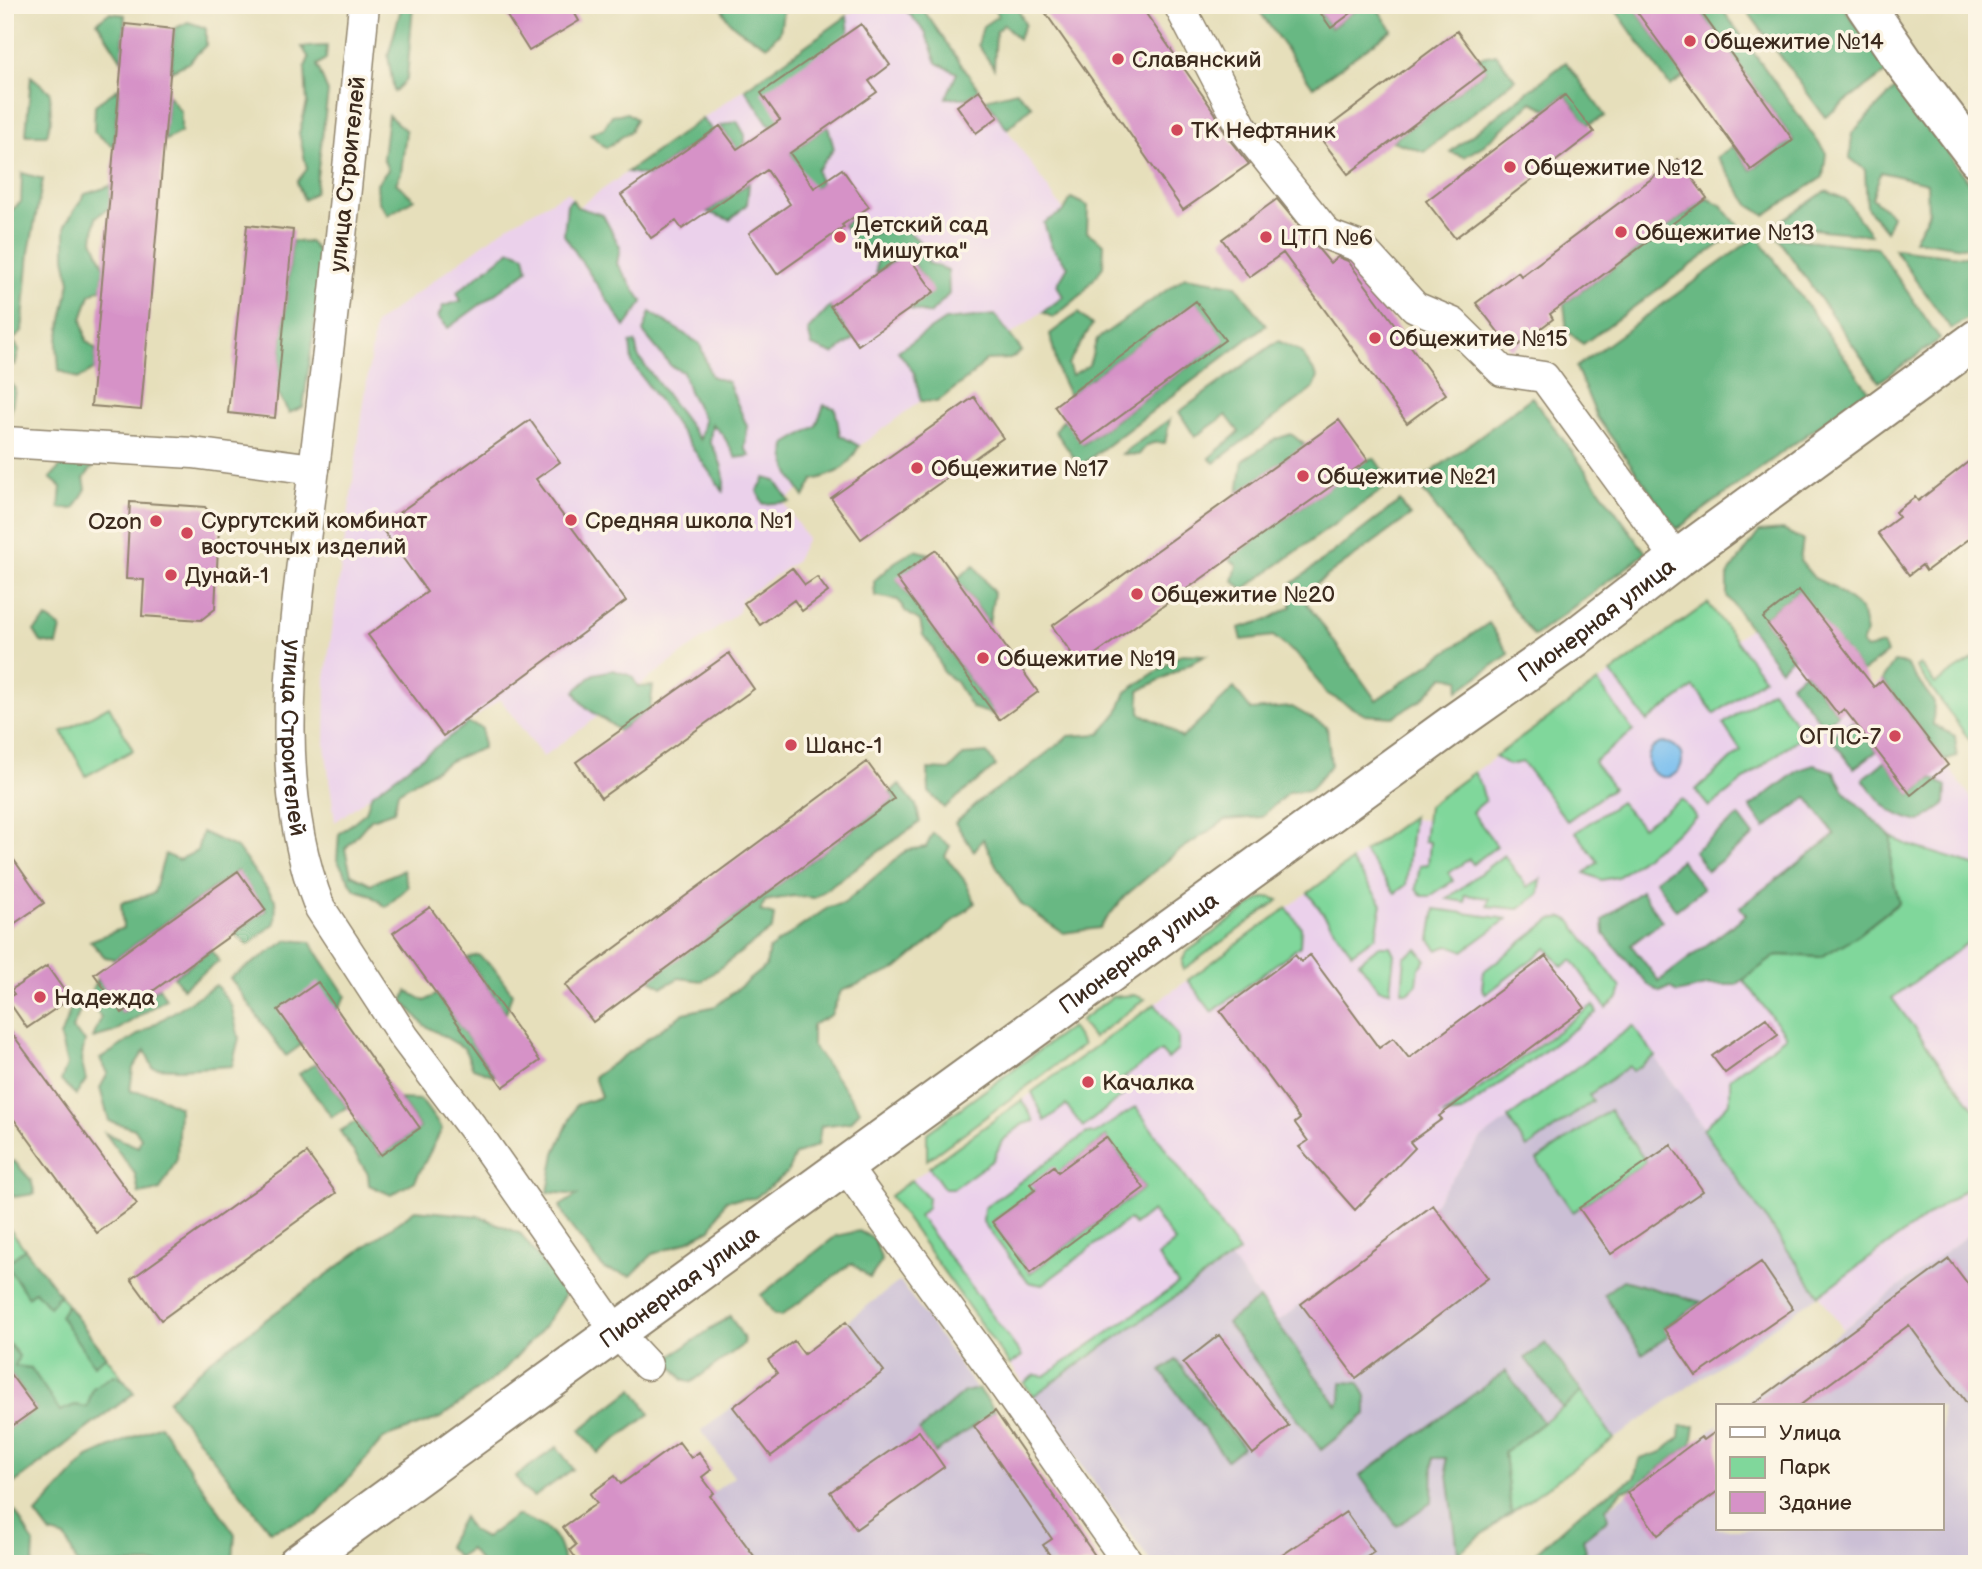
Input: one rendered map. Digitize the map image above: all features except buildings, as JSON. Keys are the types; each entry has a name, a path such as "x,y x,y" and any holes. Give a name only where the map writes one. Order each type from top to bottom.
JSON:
{"main road":[{"path":"1865,5 1906,65 1977,158"},
{"name":"Пионерная улица","path":"297,1564 1576,637 1677,559 1977,339"}],"street":[{"name":"улица Строителей","path":"365,5 338,268 293,633 289,767 295,817 313,891 320,908 404,1037 484,1143 617,1333 647,1365"},
{"path":"1179,5 1242,127 1328,235 1360,247 1415,307 1452,323 1502,371 1544,377 1677,559"},
{"path":"5,442 192,453 314,469"},
{"path":"845,1166 1129,1564"}],"shaded area":[{"path":"862,5 920,5 1103,267 783,502 807,538 795,562 741,599 739,612 543,757 500,699 335,822 325,746 326,673 375,324 506,227 567,192 578,207"},
{"path":"1799,590 1873,686 1882,680 1977,805 1977,1228 1843,1329 1633,1026 1481,1139 1433,1205 1276,1323 1231,1259 1033,1396 890,1196 1413,816 1413,819 1426,820 1428,806 1708,603 1735,639"},
{"path":"1633,1026 1819,1295 1614,1439 1443,1564 1152,1564 1033,1396 1231,1259 1276,1323 1433,1205 1481,1139"},
{"path":"1977,1228 1977,1564 1528,1564 1543,1557 1716,1427 1716,1530 1944,1530 1944,1404 1745,1404"},
{"path":"900,1281 1100,1564 618,1564 734,1477 701,1430 777,1373 768,1360 794,1341 804,1354"}],"green space":[{"path":"402,5 413,5 407,79 394,92 388,56"},
{"path":"721,5 784,5 780,32 767,46 733,25"},
{"path":"908,5 920,5 979,90 968,98 946,98 957,73 937,63 925,32 906,10"},
{"path":"992,5 1019,5 1017,7 1025,24 1018,39 1004,24 996,32 994,68 978,45 983,26 998,16"},
{"path":"1255,5 1315,5 1331,28 1362,5 1375,5 1392,30 1313,87"},
{"path":"1612,5 1632,5 1684,77 1670,86"},
{"path":"1696,5 1719,5 1826,153 1823,177 1765,215 1750,206 1717,157 1733,146 1751,170 1793,140"},
{"path":"1743,5 1842,5 1888,71 1825,117"},
{"path":"109,13 125,15 122,61 97,22"},
{"path":"847,16 849,33 785,127 780,129 768,123 745,89"},
{"path":"188,22 206,28 206,45 188,63 171,71 174,29"},
{"path":"327,46 326,59 317,65 328,92 315,192 304,200 297,182 307,169 299,133 307,103 305,67 309,58 302,47"},
{"path":"1496,54 1515,79 1424,152 1392,141 1486,70 1477,58"},
{"path":"1566,62 1605,116 1588,125 1565,95 1547,109 1532,102 1484,145 1464,157 1450,152"},
{"path":"31,76 50,92 51,120 47,135 26,135"},
{"path":"1899,85 1977,193 1977,249 1914,240 1928,214 1927,183 1881,172 1872,198 1892,215 1886,231 1867,208 1865,170 1850,158 1852,133"},
{"path":"119,88 114,147 94,132 95,105"},
{"path":"1016,91 1032,106 1007,129 986,99"},
{"path":"168,95 181,112 181,132 164,141"},
{"path":"627,113 636,119 630,131 606,148 590,134 604,128 612,115"},
{"path":"388,115 406,131 401,173 396,183 414,199 388,215 378,201 377,183 388,170 383,158"},
{"path":"702,119 713,130 649,176 627,172"},
{"path":"737,121 745,135 745,152 741,155 720,126"},
{"path":"828,126 834,149 817,170 820,184 811,191 790,153"},
{"path":"22,173 43,179 29,252 22,332 13,340 19,350 15,365 5,358 5,216 21,202"},
{"path":"749,183 747,204 730,220 707,212"},
{"path":"111,186 109,208 96,217 93,240 104,266 102,288 90,295 82,319 86,341 96,349 95,369 78,379 59,370 57,344 70,282 65,257 65,225 85,194"},
{"path":"1826,191 1845,199 1871,235 1775,225"},
{"path":"1071,198 1088,206 1087,232 1104,244 1103,267 1081,295 1053,318 1043,312 1063,297 1057,285 1068,266 1051,246 1044,223 1064,211"},
{"path":"1707,198 1721,205 1741,229 1583,344 1567,331 1564,304"},
{"path":"572,199 577,207 603,215 620,247 617,264 643,302 625,327 564,235 567,204"},
{"path":"857,215 866,235 903,227 926,247 928,263 948,270 949,294 930,314 909,309 933,292 906,253 876,273 877,252 870,244 863,254 843,225"},
{"path":"1757,236 1868,390 1677,529 1597,417 1576,367"},
{"path":"1777,237 1877,248 1940,339 1879,382"},
{"path":"292,241 310,242 324,259 303,407 289,413 277,392"},
{"path":"1894,249 1977,258 1977,312 1951,329"},
{"path":"511,250 525,255 528,270 448,328 438,317 443,306 461,301 457,292"},
{"path":"1185,277 1236,285 1266,325 1080,466 1055,431 1064,419 1083,444 1224,340 1196,302 1069,395 1059,374 1050,334 1078,313 1092,325 1068,364 1072,375 1089,365 1097,339"},
{"path":"830,306 854,339 833,354 812,346 808,330"},
{"path":"650,312 700,344 711,376 728,382 747,426 745,448 750,456 736,458 723,435 712,424 710,442 723,472 723,491 632,363 630,343 635,342 638,356 700,440 704,420 689,391 683,372 671,366 643,332"},
{"path":"995,315 1022,351 1010,359 986,360 973,374 937,402 921,401 914,373 898,351 945,320"},
{"path":"1278,341 1300,351 1318,377 1314,388 1214,463 1209,458 1239,432 1226,415 1195,437 1179,412"},
{"path":"5,376 15,389 11,411 5,403"},
{"path":"1532,397 1646,553 1534,636 1417,483"},
{"path":"824,405 835,408 840,435 859,446 841,469 813,480 804,497 787,466 786,444 816,426"},
{"path":"1170,419 1165,443 1150,444 1139,455 1122,454"},
{"path":"1291,434 1305,445 1238,493 1243,460 1276,439"},
{"path":"1374,458 1386,475 1386,487 1244,589 1233,581 1237,565 1229,559 1367,460"},
{"path":"64,463 94,465 84,478 86,489 74,509 59,508 61,487 50,478"},
{"path":"765,478 776,481 790,502 763,504 757,491"},
{"path":"1400,501 1410,516 1301,595 1376,700 1489,623 1509,654 1458,691 1460,679 1444,677 1421,700 1393,717 1365,715 1326,693 1303,660 1273,636 1242,640 1239,628 1267,620 1291,607 1292,584"},
{"path":"1783,530 1803,540 1800,561 1814,578 1832,586 1861,609 1866,633 1862,644 1866,649 1883,645 1887,653 1862,672 1798,591 1763,618 1793,657 1780,669 1727,596 1727,576 1759,532"},
{"path":"915,550 930,554 897,579 995,715 972,708 956,682 944,673 933,648 923,635 920,621 906,612 898,600 875,596 874,581 895,562"},
{"path":"974,565 994,593 989,623 957,579"},
{"path":"1708,603 1764,678 1715,714 1694,687 1647,721 1611,673"},
{"path":"47,618 61,628 57,645 41,642 34,631"},
{"path":"1182,654 1206,655 1139,691 1140,713 1182,738 1234,688 1251,710 1292,707 1327,727 1331,765 1310,790 1289,792 1261,817 1226,820 1176,853 1125,896 1099,928 1063,933 1022,905 998,869 983,839 974,851 955,823 982,799 1069,736 1100,734 1118,712 1126,692"},
{"path":"1977,656 1977,750 1916,667 1920,664 1935,684"},
{"path":"1894,662 1906,664 1934,702 1933,725 1955,736 1957,756 1944,760 1882,680"},
{"path":"613,670 632,676 638,687 653,686 650,709 619,731 589,710 575,691 594,674"},
{"path":"1805,672 1838,714 1824,727 1791,684"},
{"path":"1598,682 1633,731 1594,762 1613,788 1567,821 1523,762 1509,765 1495,757"},
{"path":"1772,690 1804,734 1709,807 1695,790 1741,751 1723,724"},
{"path":"109,706 133,750 86,776 62,732"},
{"path":"1853,721 1877,751 1854,768 1830,737"},
{"path":"468,723 482,728 483,748 452,760 398,792 394,811 371,819 345,849 351,874 371,884 403,870 408,887 386,907 369,894 355,890 337,860 339,834 366,812 371,795"},
{"path":"987,753 996,766 944,808 929,792 928,769 949,770 964,755"},
{"path":"1885,761 1911,795 1932,778 1946,786 1945,804 1920,822 1893,812 1881,802 1863,779"},
{"path":"1814,765 1833,771 1845,792 1891,837 1891,869 1899,902 1855,937 1821,957 1777,955 1736,985 1710,985 1677,993 1670,987 1660,992 1647,984 1604,934 1603,920 1641,891 1662,921 1631,945 1659,981 1746,915 1740,907 1835,835 1807,797 1765,828 1750,807 1799,770"},
{"path":"1474,772 1485,801 1472,812 1497,846 1473,864 1469,859 1449,873 1453,881 1430,896 1422,896 1416,888 1420,865 1428,864 1430,842 1424,841 1428,806"},
{"path":"899,784 916,805 920,822 814,898 793,896 765,901 760,911 774,915 772,929 702,981 679,978 662,987 650,979 894,799 890,793"},
{"path":"1682,799 1696,817 1618,877 1601,880 1585,873 1598,862 1576,832 1620,802 1642,827"},
{"path":"1413,816 1406,885 1395,893 1364,852"},
{"path":"1739,816 1754,836 1707,871 1694,851"},
{"path":"202,832 237,848 276,901 275,923 248,945 235,933 266,910 237,871 115,959 105,957 90,941 123,928 121,903 154,893 165,854 179,860 197,851"},
{"path":"933,833 950,846 945,856 965,881 975,903 897,969 841,991 831,1015 812,1025 812,1045 860,1110 851,1122 821,1126 818,1145 795,1155 787,1173 755,1198 726,1200 711,1229 653,1254 631,1276 604,1269 568,1223 560,1206 577,1195 548,1192 555,1153 576,1105 601,1097 594,1077 684,1013 716,1006 766,966 769,949 829,907 844,903 907,850 926,847"},
{"path":"1891,837 1908,845 1977,866 1977,936 1892,998 1977,1113 1977,1180 1819,1295 1703,1129 1730,1102 1730,1078 1786,1036 1743,979 1777,955 1821,957 1855,937 1899,903 1891,869"},
{"path":"1504,855 1527,887 1541,879 1539,894 1519,909 1488,906 1489,898 1465,895 1465,902 1447,899"},
{"path":"1681,860 1703,889 1676,910 1655,880"},
{"path":"1351,861 1382,904 1376,936 1352,953 1308,893"},
{"path":"1270,897 1279,900 1183,970 1182,961 1187,952 1260,899"},
{"path":"1287,908 1301,927 1300,946 1212,1012 1188,980"},
{"path":"1435,909 1507,919 1463,951 1450,946 1438,950 1430,940"},
{"path":"1563,917 1571,921 1621,988 1618,998 1606,1008 1572,960 1562,967 1547,948 1486,994 1482,988 1484,971 1552,919"},
{"path":"288,940 310,942 346,996 320,1029 286,1056 230,978"},
{"path":"1379,946 1390,946 1394,954 1390,991 1379,989 1359,962"},
{"path":"1417,949 1426,960 1419,968 1417,984 1409,992 1402,992 1405,956"},
{"path":"211,950 219,961 183,988 174,977"},
{"path":"478,955 493,967 512,993 506,1013 467,958"},
{"path":"97,978 122,1013 159,987 166,999 114,1032 93,1038 101,1018 89,999"},
{"path":"216,985 231,1005 239,1038 232,1066 153,1068 145,1050 133,1068 130,1091 156,1095 179,1107 177,1159 160,1190 139,1194 135,1174 105,1133 138,1147 141,1138 135,1129 109,1121 100,1088 108,1073 100,1059"},
{"path":"407,991 425,1001 437,994 495,1076 473,1068 464,1048 424,1025 403,1001"},
{"path":"1134,995 1145,999 1093,1038 1080,1021 1112,997"},
{"path":"76,1003 80,1011 72,1029 85,1041 81,1060 86,1080 76,1095 61,1081 67,1065 60,1037 71,1008"},
{"path":"1155,1004 1178,1036 1178,1050 1168,1059 1161,1051 1118,1082 1126,1093 1083,1127 1066,1105 1045,1121 1032,1092"},
{"path":"1593,1005 1597,1012 1461,1113 1444,1115"},
{"path":"1633,1026 1655,1056 1633,1071 1629,1066 1589,1095 1593,1101 1527,1148 1508,1118"},
{"path":"1071,1027 1083,1045 927,1160 927,1133"},
{"path":"316,1063 347,1107 332,1117 299,1074"},
{"path":"400,1099 421,1100 442,1129 415,1181 391,1195 369,1185 368,1174 340,1131 357,1121 381,1155 420,1128"},
{"path":"1022,1100 1034,1121 1023,1124 1002,1141 993,1160 954,1188 944,1188 929,1167"},
{"path":"1136,1107 1239,1252 1033,1396 1024,1383 1035,1375 1045,1376 1178,1284 1158,1256 1175,1242 1152,1211 1134,1225 1129,1219 1042,1285 1028,1282 983,1222 984,1208 1087,1133 1094,1134","holes":["1106,1137 1144,1188 1030,1273 992,1222"]},
{"path":"1610,1110 1646,1162 1573,1212 1537,1160"},
{"path":"14,1161 31,1180 35,1194 14,1197 5,1184 5,1166"},
{"path":"911,1180 928,1197 927,1208 919,1216 1022,1356 1010,1365 890,1196"},
{"path":"415,1210 479,1216 521,1234 565,1294 544,1327 501,1373 440,1418 384,1438 317,1515 270,1531 168,1401 208,1362"},
{"path":"5,1223 134,1393 5,1490"},
{"path":"859,1231 874,1239 882,1261 870,1278 852,1263 781,1316 774,1314 761,1295 836,1236"},
{"path":"25,1249 60,1295 49,1307 35,1291 28,1297 6,1264"},
{"path":"1623,1280 1701,1302 1664,1328 1669,1336 1642,1354 1604,1294"},
{"path":"1259,1299 1337,1405 1341,1400 1342,1382 1359,1383 1366,1396 1366,1414 1321,1450 1227,1323"},
{"path":"67,1305 106,1356 94,1365 60,1316"},
{"path":"730,1316 743,1337 744,1344 692,1382 683,1380 667,1359"},
{"path":"5,1339 19,1356 15,1366 31,1368 60,1411 75,1405 87,1407 93,1388 114,1375 124,1380 134,1393 5,1490 5,1431 36,1409 7,1369 5,1370"},
{"path":"1546,1343 1582,1392 1563,1408 1525,1358"},
{"path":"1176,1360 1243,1447 1227,1460 1161,1371"},
{"path":"1506,1371 1543,1422 1504,1453 1511,1513 1458,1553 1446,1458 1433,1458 1432,1502 1397,1526 1360,1476"},
{"path":"633,1389 650,1414 598,1453 580,1430"},
{"path":"979,1389 995,1411 935,1453 919,1431 964,1392"},
{"path":"1582,1392 1614,1439 1511,1513 1504,1453"},
{"path":"160,1425 235,1534 233,1559 227,1564 77,1564 66,1538 51,1534 36,1514 88,1457"},
{"path":"1681,1426 1695,1426 1692,1444 1633,1488 1623,1490 1606,1508 1608,1519 1583,1539 1586,1551 1568,1564 1523,1564 1584,1509 1634,1478 1640,1459 1662,1452 1680,1437"},
{"path":"557,1447 573,1469 534,1497 523,1489 516,1476"},
{"path":"15,1511 34,1544 33,1564 5,1564 5,1521"},
{"path":"517,1515 550,1531 559,1544 564,1564 482,1564 470,1549 458,1557 447,1546 463,1517 472,1531 485,1538"}],"water":[{"path":"1665,743 1677,748 1682,760 1677,772 1665,777 1653,772 1648,760 1653,748"}],"place":[{"name":"Общежитие №14","path":"1690,41"},
{"name":"Славянский","path":"1118,59"},
{"name":"ТК Нефтяник","path":"1177,130"},
{"name":"Общежитие №12","path":"1510,167"},
{"name":"Общежитие №13","path":"1621,232"},
{"name":"Детский сад \"Мишутка\"","path":"840,237"},
{"name":"ЦТП №6","path":"1266,237"},
{"name":"Общежитие №15","path":"1375,338"},
{"name":"Общежитие №17","path":"917,468"},
{"name":"Общежитие №21","path":"1303,476"},
{"name":"Средняя школа №1","path":"571,520"},
{"name":"Ozon","path":"156,521"},
{"name":"Сургутский комбинат восточных изделий","path":"187,533"},
{"name":"Дунай-1","path":"171,575"},
{"name":"Общежитие №20","path":"1137,594"},
{"name":"Общежитие №19","path":"983,658"},
{"name":"ОГПС-7","path":"1895,736"},
{"name":"Шанс-1","path":"791,745"},
{"name":"Надежда","path":"40,997"},
{"name":"Качалка","path":"1088,1082"}]}
